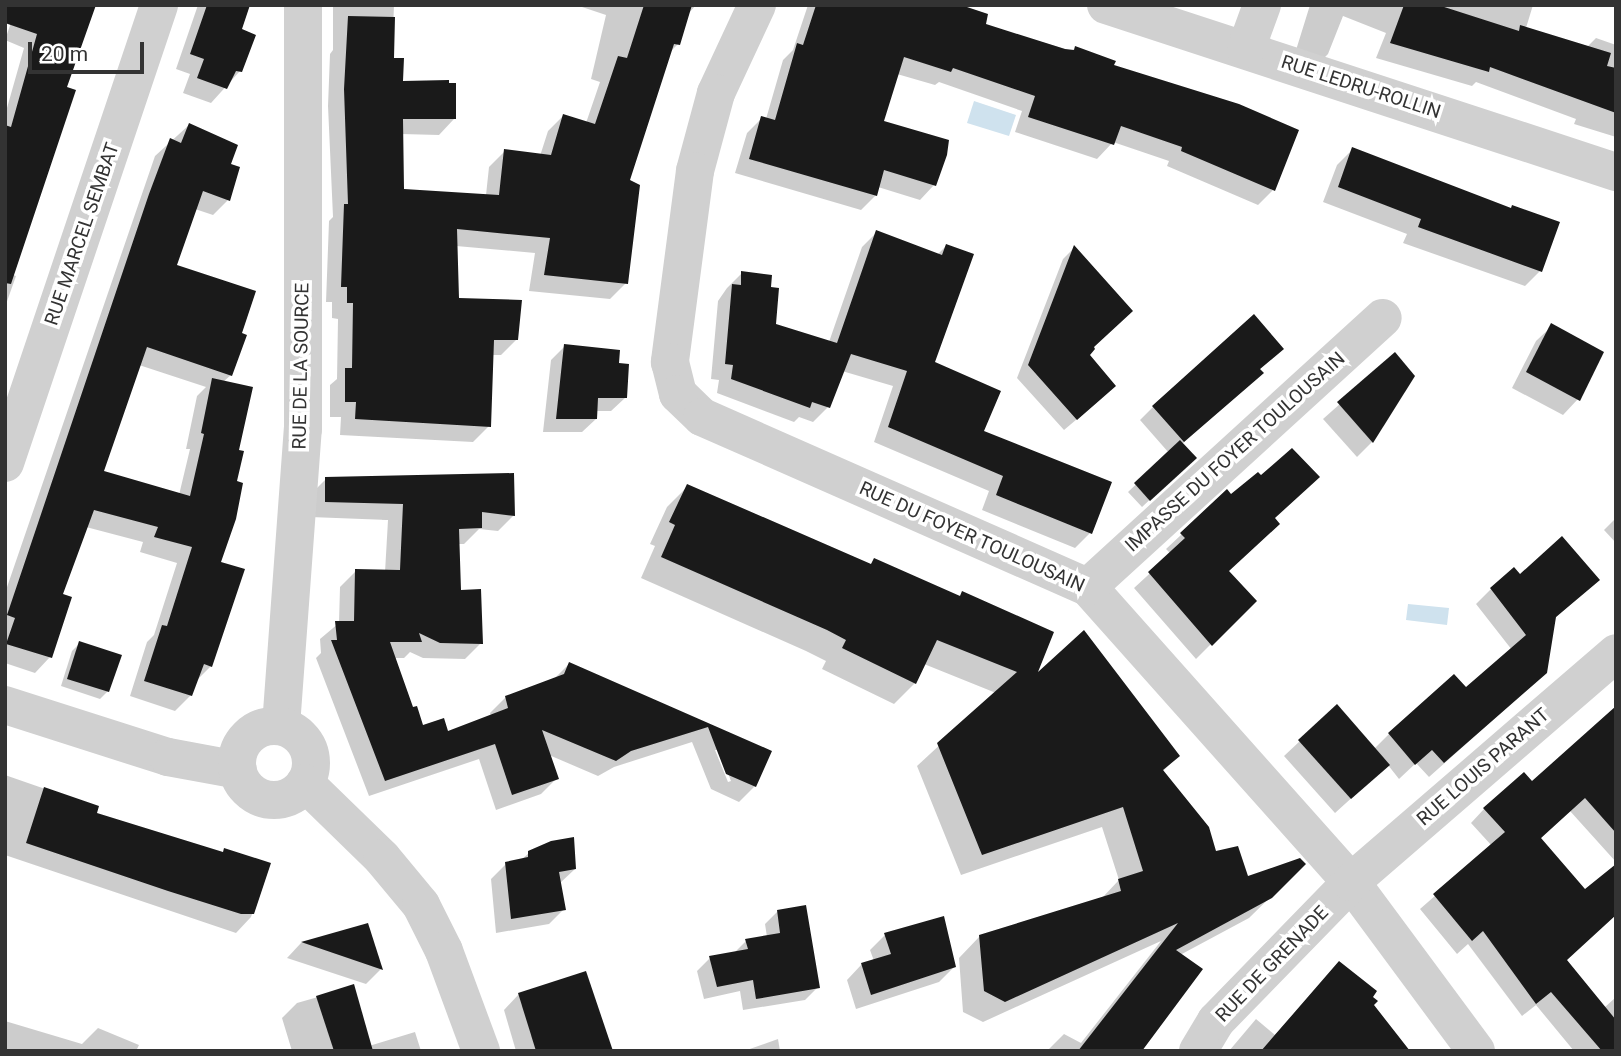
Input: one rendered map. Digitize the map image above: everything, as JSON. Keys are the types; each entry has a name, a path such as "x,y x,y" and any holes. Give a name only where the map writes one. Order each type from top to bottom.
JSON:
{"street":[{"name":"RUE MARCEL SEMBAT","path":"5,463 159,5"},
{"name":"RUE DE LA SOURCE","path":"281,726 303,429 303,5"},
{"name":"RUE DU FOYER TOULOUSAIN","path":"757,5 716,93 695,171 670,362 678,394 702,416 1088,587 1351,882 1476,1051"},
{"name":"RUE LEDRU-ROLLIN","path":"1106,5 1616,172"},
{"path":"1247,49 1262,5"},
{"name":"IMPASSE DU FOYER TOULOUSAIN","path":"1088,587 1383,318"},
{"name":"RUE LOUIS PARANT","path":"1351,882 1616,653"},
{"path":"5,705 168,757 237,770"},
{"path":"268,726 281,726 304,741 310,759 304,783 292,795 280,800 268,800 249,790 237,770 241,744 249,734 268,726"},
{"path":"304,783 382,858 421,905 443,951 481,1051"},
{"name":"RUE DE GRENADE","path":"1198,1051 1216,1021 1351,882"}],"water":[{"path":"974,101 1016,115 1009,136 967,123"},
{"path":"1408,604 1449,608 1447,625 1406,620"}],"building":[{"path":"5,5 96,5 67,87 76,90 11,284 5,283 5,125 11,127 37,34 5,23"},
{"path":"207,5 250,5 242,29 256,35 242,72 236,71 227,89 197,78 204,59 190,54"},
{"path":"644,5 692,5 680,45 674,44 630,180 640,185 628,284 544,275 550,238 457,229 459,298 522,300 518,340 494,340 491,427 355,419 356,402 345,402 345,368 352,368 353,303 347,303 347,287 341,287 344,204 348,204 344,89 348,16 395,17 394,58 404,58 403,81 449,80 449,83 456,83 456,119 403,119 404,189 499,195 504,149 551,155 563,114 595,124 618,56 627,58"},
{"path":"816,5 961,5 988,14 986,24 1065,49 1074,50 1075,46 1116,61 1114,65 1239,104 1299,130 1275,191 1181,151 1182,147 1121,126 1114,145 1028,117 1035,96 953,68 951,72 904,57 884,121 949,140 947,155 936,186 884,170 877,196 749,159 761,116 775,120 797,43 803,45"},
{"path":"1404,5 1438,5 1519,31 1520,25 1611,53 1607,66 1616,68 1616,113 1490,67 1489,72 1390,43"},
{"path":"189,123 238,145 231,164 240,167 230,201 203,191 177,265 256,291 242,333 247,335 232,376 147,347 104,471 190,496 204,434 201,433 212,378 253,387 239,450 244,451 237,481 243,483 236,519 221,562 245,569 212,667 204,664 192,696 144,681 162,625 167,626 192,547 154,537 158,527 94,510 63,594 72,597 52,658 6,644 15,618 7,615 149,194 170,138 181,143"},
{"path":"1352,147 1511,208 1512,205 1560,222 1542,272 1418,227 1421,219 1338,187"},
{"path":"876,230 942,255 946,244 974,254 935,362 1001,391 984,431 1112,482 1092,534 996,495 1003,476 888,427 907,371 851,354 830,408 812,402 810,408 731,379 733,365 725,364 732,284 741,285 741,271 772,275 771,287 779,288 776,324 837,343"},
{"path":"1074,245 1133,311 1094,347 1090,355 1116,386 1077,420 1028,365"},
{"path":"1254,314 1284,349 1260,369 1264,373 1184,442 1152,406"},
{"path":"1551,323 1604,352 1580,401 1526,372"},
{"path":"564,344 620,350 619,363 629,364 627,398 598,398 597,419 556,419"},
{"path":"1395,352 1415,376 1373,443 1337,402"},
{"path":"1180,440 1197,458 1150,501 1134,483"},
{"path":"1292,448 1320,477 1275,518 1280,524 1229,571 1257,601 1212,646 1148,572 1185,538 1180,533 1227,489 1231,494 1258,472 1261,475"},
{"path":"514,473 515,516 482,512 482,528 459,529 461,590 481,589 483,644 440,643 419,633 422,642 390,642 413,707 417,706 423,725 444,718 448,731 508,708 505,696 564,674 569,662 772,751 756,787 726,774 708,727 631,751 616,761 542,730 559,779 512,795 495,744 385,781 331,640 337,640 335,621 354,621 355,569 400,570 403,504 325,502 325,477"},
{"path":"687,484 871,564 874,558 960,596 962,591 1054,632 1038,672 1084,630 1180,756 1163,770 1209,827 1216,851 1238,846 1248,876 1300,858 1306,864 1272,898 1176,950 1203,969 1142,1051 1078,1051 1178,923 1005,1002 984,991 979,935 1121,891 1118,879 1143,871 1123,807 982,855 937,743 1017,672 937,640 916,684 842,648 846,640 827,630 661,557 675,525 669,522"},
{"path":"1562,536 1600,580 1556,617 1547,673 1444,763 1432,750 1415,765 1388,733 1454,674 1466,687 1526,635 1490,588 1514,567 1520,574"},
{"path":"79,641 122,655 109,692 67,679"},
{"path":"1337,704 1390,765 1351,799 1298,740"},
{"path":"1616,706 1616,833 1585,798 1541,838 1585,889 1616,864 1616,915 1567,960 1616,1020 1616,1051 1602,1051 1551,992 1536,1004 1483,931 1472,941 1433,894 1505,832 1483,808 1524,772 1532,781"},
{"path":"44,787 99,806 97,813 223,852 224,848 271,863 254,914 241,914 26,843"},
{"path":"574,837 576,869 559,872 566,910 511,919 505,862 528,857 528,851 551,841"},
{"path":"806,905 820,988 756,999 753,980 717,987 709,956 748,949 745,939 780,933 777,910"},
{"path":"944,916 956,967 871,995 861,963 891,954 884,933"},
{"path":"368,923 383,970 301,942"},
{"path":"1339,961 1377,991 1373,997 1378,1001 1374,1005 1410,1051 1261,1051"},
{"path":"586,971 613,1051 536,1051 518,993"},
{"path":"354,984 373,1051 334,1051 316,996"}]}
